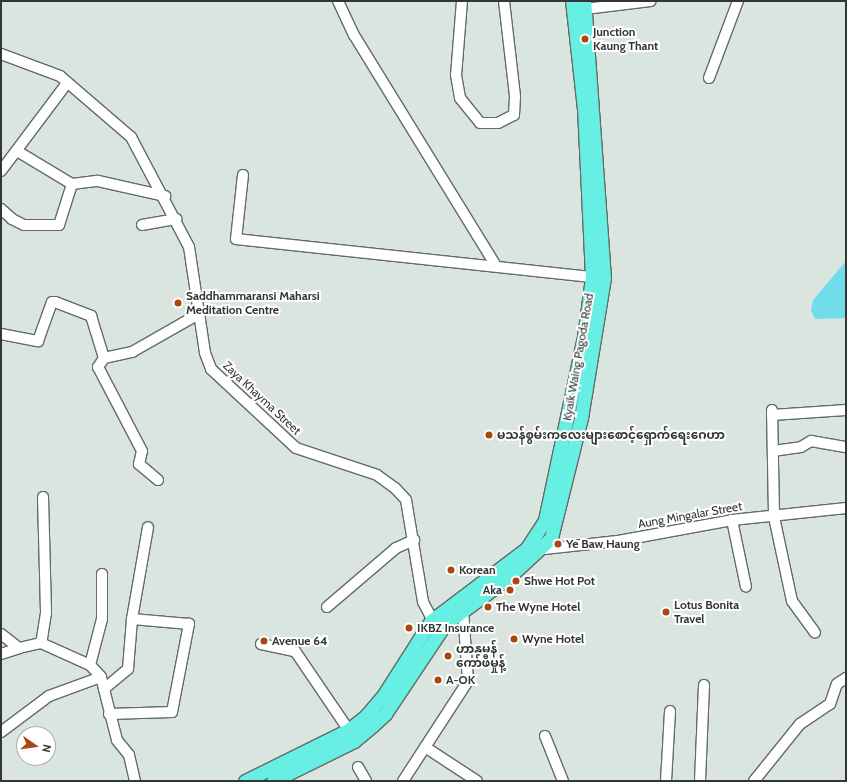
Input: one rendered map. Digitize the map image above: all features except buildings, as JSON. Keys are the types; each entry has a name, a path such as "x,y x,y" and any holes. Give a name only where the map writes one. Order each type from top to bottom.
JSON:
{"main road":[{"name":"Kyaik Waing Pagoda Road","path":"572,1 593,252 598,278"},
{"name":"Kyaik Waing Pagoda Road","path":"248,780 307,756 352,734 436,626 532,550 551,538 562,478 597,332 598,278 584,5"},
{"name":"Kyaik Waing Pagoda Road","path":"436,626 463,610 532,550"},
{"name":"Kyaik Waing Pagoda Road","path":"273,781 307,756"}],"street":[{"path":"338,1 354,35 495,264"},
{"path":"462,1 456,75 460,98 480,123 498,123 514,115 515,96 504,1"},
{"path":"584,5 651,1"},
{"path":"709,78 738,1"},
{"name":"Zaya Khayma Street","path":"1,54 42,68 67,83 131,137 165,196 189,247 211,369 230,390 296,448 377,475 395,488 406,500 414,540 423,602 436,626"},
{"path":"1,171 67,83"},
{"path":"17,151 72,184 98,181 165,196"},
{"path":"243,175 236,239 495,264 598,278"},
{"path":"1,209 12,220 24,225 59,225 72,184"},
{"path":"142,225 176,219"},
{"path":"1,334 38,341 52,302 55,302 91,316 104,358"},
{"path":"158,480 139,464 142,451 98,367 104,358 132,352 200,314"},
{"path":"815,634 792,601 774,516 772,412 846,410"},
{"path":"773,451 801,447 811,441 846,448"},
{"path":"41,643 46,613 43,497"},
{"name":"Aung Mingalar Street","path":"532,550 732,520 846,508"},
{"path":"732,520 746,587"},
{"path":"104,689 128,669 132,619 148,527"},
{"path":"327,607 396,548 414,540"},
{"path":"90,665 102,619 102,574"},
{"path":"403,781 468,681 463,610"},
{"path":"109,714 172,712 189,624 132,619"},
{"path":"1,634 19,648"},
{"path":"1,654 41,643 90,665 101,677 109,714 117,740 129,755 135,781"},
{"path":"261,644 295,651 352,734"},
{"path":"1,732 49,696 101,677"},
{"path":"754,781 800,724 830,704 837,684 846,678"},
{"path":"700,781 704,685"},
{"path":"666,781 670,711"},
{"path":"545,736 562,781"},
{"path":"425,747 476,781"},
{"path":"358,767 366,781"}],"water":[{"path":"846,261 846,318 815,319 811,310 813,300"}],"place":[{"name":"Junction Kaung Thant","path":"585,39"},
{"name":"Saddhammaransi Maharsi Meditation Centre","path":"178,303"},
{"name":"မသန်စွမ်းကလေးများစောင့်ရှောက်ရေးဂေဟာ","path":"489,435"},
{"name":"Ye Baw Haung","path":"558,544"},
{"name":"Korean","path":"451,570"},
{"name":"Shwe Hot Pot","path":"516,581"},
{"name":"Aka","path":"510,590"},
{"name":"The Wyne Hotel","path":"488,607"},
{"name":"Lotus Bonita Travel","path":"666,612"},
{"name":"IKBZ Insurance","path":"409,628"},
{"name":"Wyne Hotel","path":"514,639"},
{"name":"Avenue 64","path":"264,641"},
{"name":"ဟာနုမန် ကော်ဖီမှုန့်","path":"448,656"},
{"name":"A-OK","path":"438,680"}]}
